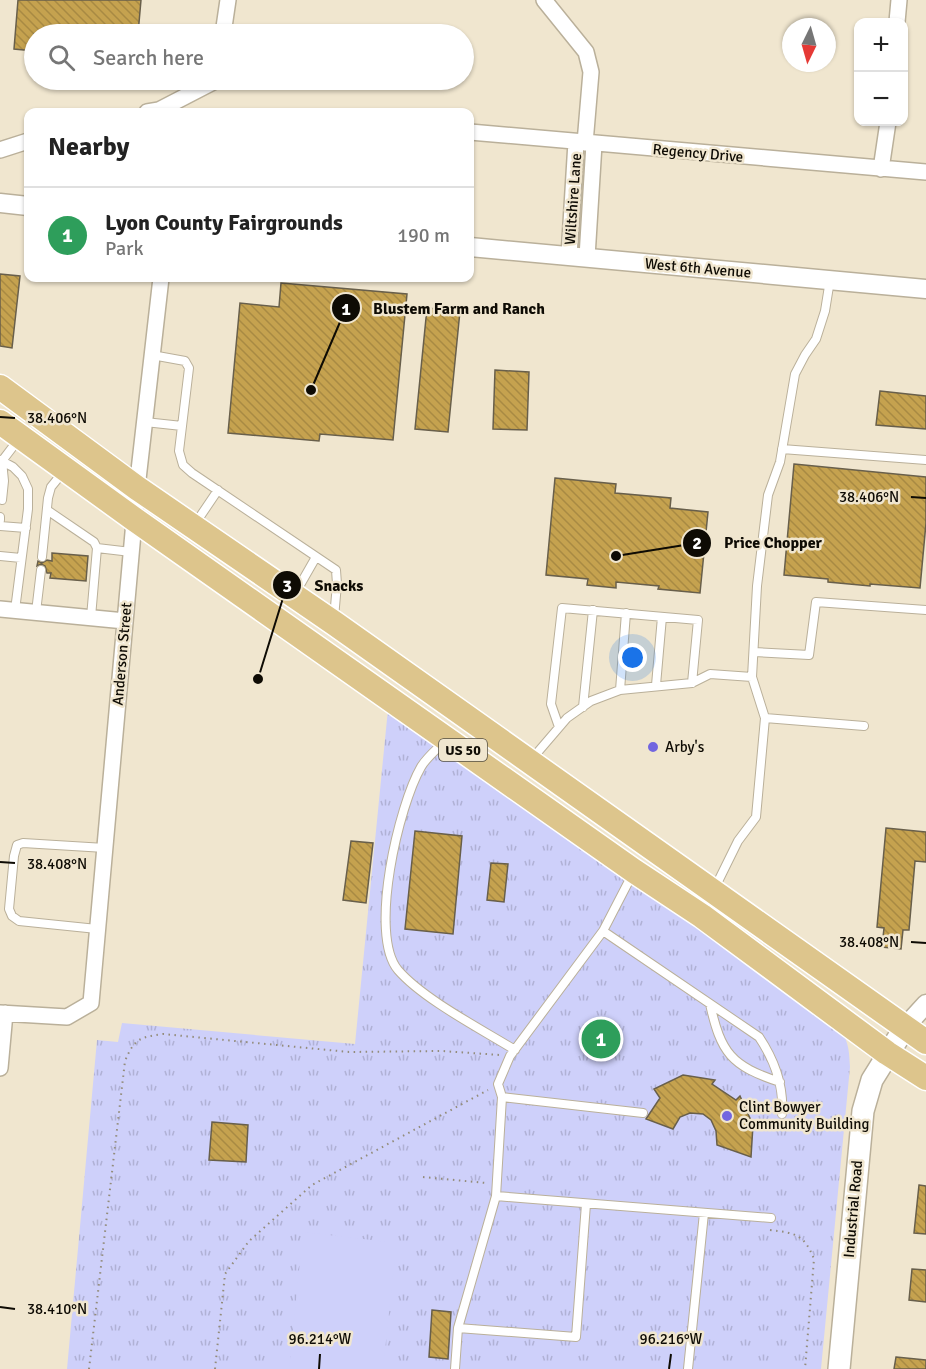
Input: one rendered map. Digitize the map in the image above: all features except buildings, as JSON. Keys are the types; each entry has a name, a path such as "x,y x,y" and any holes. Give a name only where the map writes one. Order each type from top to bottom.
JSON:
{"main road":[{"name":"US 50","path":"0,387 137,488 334,623 926,1042"},
{"name":"US 50","path":"0,422 634,871 702,916 887,1053 926,1078"},
{"name":"Industrial Road","path":"839,1369 863,1111 872,1080 905,1027"}],"street":[{"path":"224,24 228,0"},
{"name":"Wiltshire Lane","path":"544,0 586,52 591,72 578,257"},
{"path":"897,18 899,0"},
{"path":"163,108 198,90"},
{"path":"881,168 887,126"},
{"name":"Regency Drive","path":"474,132 926,171"},
{"path":"0,150 24,142"},
{"path":"0,203 24,206"},
{"name":"West 6th Avenue","path":"474,247 926,289"},
{"name":"Anderson Street","path":"3,1013 67,1017 91,1003 134,519 161,282"},
{"path":"7,610 125,621"},
{"path":"905,1027 926,1004"},
{"path":"0,1068 3,1013"}],"lane":[{"path":"702,916 712,891 738,841 756,816 765,718 752,677 757,586 768,495 780,462 795,374 816,339 825,311 830,280"},
{"path":"152,355 185,361 189,368 179,451 183,465 336,570 338,584 334,623"},
{"path":"145,422 182,426"},
{"path":"2,500 4,481 1,460 20,436"},
{"path":"782,449 926,460"},
{"path":"1,460 22,476 28,489 26,528 21,558 7,610"},
{"path":"42,557 51,488 66,469"},
{"path":"193,526 218,490"},
{"path":"47,510 94,542 97,548 92,617"},
{"path":"0,526 26,528"},
{"path":"97,548 131,552"},
{"path":"0,556 21,558"},
{"path":"294,596 316,557"},
{"path":"36,612 41,570"},
{"path":"754,652 809,655 816,602 926,610"},
{"path":"559,727 551,704 562,608 698,620 692,683"},
{"path":"583,707 593,610"},
{"path":"620,690 626,614"},
{"path":"656,685 662,617"},
{"path":"529,762 567,718 591,701 620,690 692,683 710,674 752,677"},
{"path":"765,718 864,726"},
{"path":"447,739 422,765 409,792 392,854 385,912 389,951 397,969 416,986 512,1053"},
{"path":"97,929 19,921 12,916 9,909 14,856 17,845 23,843 105,848"},
{"path":"455,1369 458,1328 496,1196 502,1097 498,1084 512,1053 603,931 634,871"},
{"path":"603,931 759,1037 771,1054 780,1082 783,1098 782,1114"},
{"path":"710,1004 717,1035 730,1055 754,1073 780,1082"},
{"path":"502,1097 643,1113"},
{"path":"496,1196 771,1218"},
{"path":"458,1328 576,1337 586,1204"},
{"path":"688,1369 704,1213"}],"path":[{"path":"89,1369 125,1061 136,1041 144,1036 163,1034 349,1052 512,1053"},
{"path":"215,1369 225,1274 249,1241 312,1185 498,1084"},
{"path":"423,1177 496,1184"},
{"path":"770,1230 793,1233 807,1242 814,1259 804,1369"}],"green space":[{"path":"388,709 834,1022 842,1033 848,1048 850,1067 821,1369 67,1369 97,1040 118,1042 122,1023 355,1044"},
{"path":"303,1232 389,1242 396,1248 383,1369 289,1369"}],"place":[{"name":"Blustem Farm and Ranch","path":"311,390"},
{"name":"Price Chopper","path":"616,556"},
{"name":"Snacks","path":"258,679"},
{"name":"Arby's","path":"653,747"},
{"name":"Lyon County Fairgrounds","path":"601,1039"},
{"name":"Clint Bowyer Community Building","path":"727,1116"}]}
